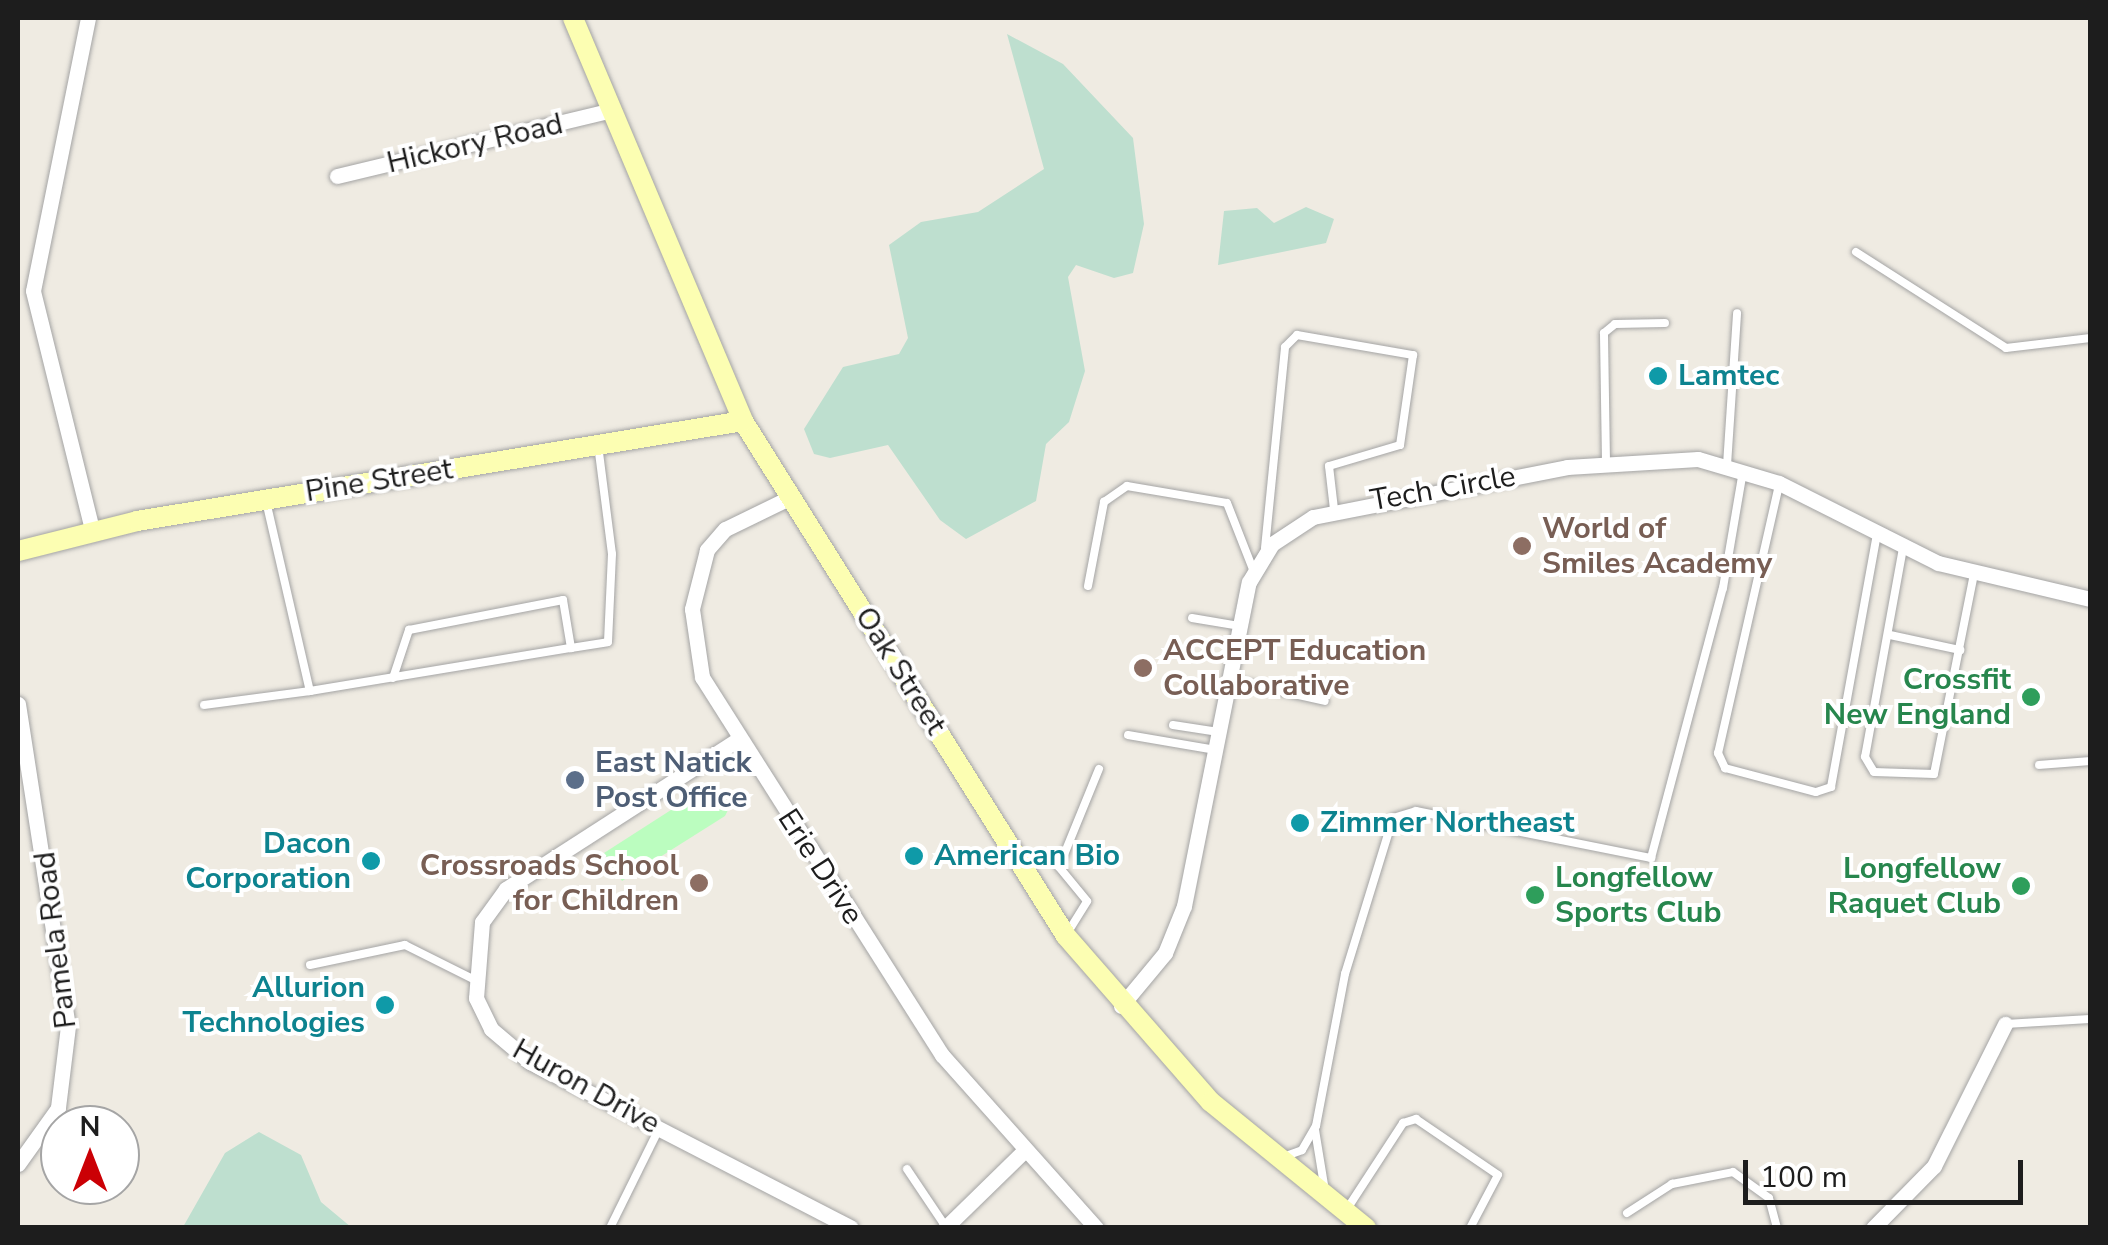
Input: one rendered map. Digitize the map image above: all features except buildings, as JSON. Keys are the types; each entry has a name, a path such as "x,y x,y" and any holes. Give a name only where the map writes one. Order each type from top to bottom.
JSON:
{"main road":[{"name":"Oak Street","path":"573,18 743,420 1066,936 1121,1006 1269,1154 1366,1228"},
{"name":"Pine Street","path":"18,551 92,530 743,420"}],"street":[{"path":"88,18 33,290 92,530"},
{"name":"Hickory Road","path":"337,176 612,110"},
{"name":"Tech Circle","path":"1121,1006 1173,938 1221,741 1240,626 1254,572 1265,553 1295,526 1334,510 1606,462 1735,468 1779,483 1903,548 1974,572 2090,599"},
{"name":"Erie Drive","path":"792,497 718,535 696,579 696,659 738,740 930,1037 1024,1152 1096,1228"},
{"name":"Pamela Road","path":"18,704 60,940 68,1047 58,1108 18,1164"},
{"path":"473,978 482,922 506,889 738,740"},
{"name":"Huron Drive","path":"473,978 482,1014 517,1053 851,1228"},
{"path":"1873,1228 1926,1179 2006,1024"},
{"path":"945,1227 1024,1152"}],"lane":[{"path":"1856,252 2006,348 2090,338"},
{"path":"1470,1228 1498,1175 1416,1119 1403,1123 1340,1209 1317,1162 1316,1126 1358,920 1393,818 1416,811 1651,858 1723,588 1735,468 1737,313"},
{"path":"1606,462 1604,333 1616,324 1665,323"},
{"path":"1265,553 1284,348 1295,336 1413,355 1400,445 1329,466 1334,510"},
{"path":"204,706 608,642 612,554 598,445"},
{"path":"1779,483 1718,753 1725,768 1818,792 1830,786 1876,535"},
{"path":"1088,586 1104,502 1127,486 1227,503 1254,572"},
{"path":"265,500 310,692"},
{"path":"1903,548 1865,756 1876,773 1934,774 1974,572"},
{"path":"393,678 409,630 564,600 571,648"},
{"path":"1192,618 1240,626"},
{"path":"1890,635 1960,650"},
{"path":"1231,680 1325,701"},
{"path":"1173,724 1221,741"},
{"path":"1128,735 1221,741"},
{"path":"2039,764 2090,761"},
{"path":"1066,936 1087,901 1059,867 1099,769"},
{"path":"310,965 405,945 473,978"},
{"path":"2006,1024 2090,1020"},
{"path":"1269,1154 1302,1150 1316,1126"},
{"path":"610,1228 660,1129"},
{"path":"908,1169 945,1227"},
{"path":"1628,1212 1672,1184 1733,1172 1769,1198 1778,1228"}],"green space":[{"path":"1007,34 1063,64 1133,138 1144,224 1133,273 1114,278 1076,265 1068,277 1085,371 1069,422 1046,444 1036,501 966,539 940,520 888,445 830,458 814,454 804,429 843,367 899,354 908,338 889,245 921,222 978,212 1044,169"},
{"path":"1306,207 1334,219 1326,243 1218,265 1224,211 1257,208 1274,223"},
{"path":"713,783 729,808 725,816 622,881 604,853"},
{"path":"259,1132 301,1155 321,1202 351,1227 183,1227 225,1153"}],"place":[{"name":"Lamtec","path":"1658,376"},
{"name":"World of Smiles Academy","path":"1522,546"},
{"name":"ACCEPT Education Collaborative","path":"1143,668"},
{"name":"Crossfit New England","path":"2031,697"},
{"name":"East Natick Post Office","path":"575,780"},
{"name":"Zimmer Northeast","path":"1300,823"},
{"name":"American Bio","path":"914,856"},
{"name":"Dacon Corporation","path":"371,861"},
{"name":"Crossroads School for Children","path":"699,883"},
{"name":"Longfellow Raquet Club","path":"2021,886"},
{"name":"Longfellow Sports Club","path":"1535,895"},
{"name":"Allurion Technologies","path":"385,1005"}]}
